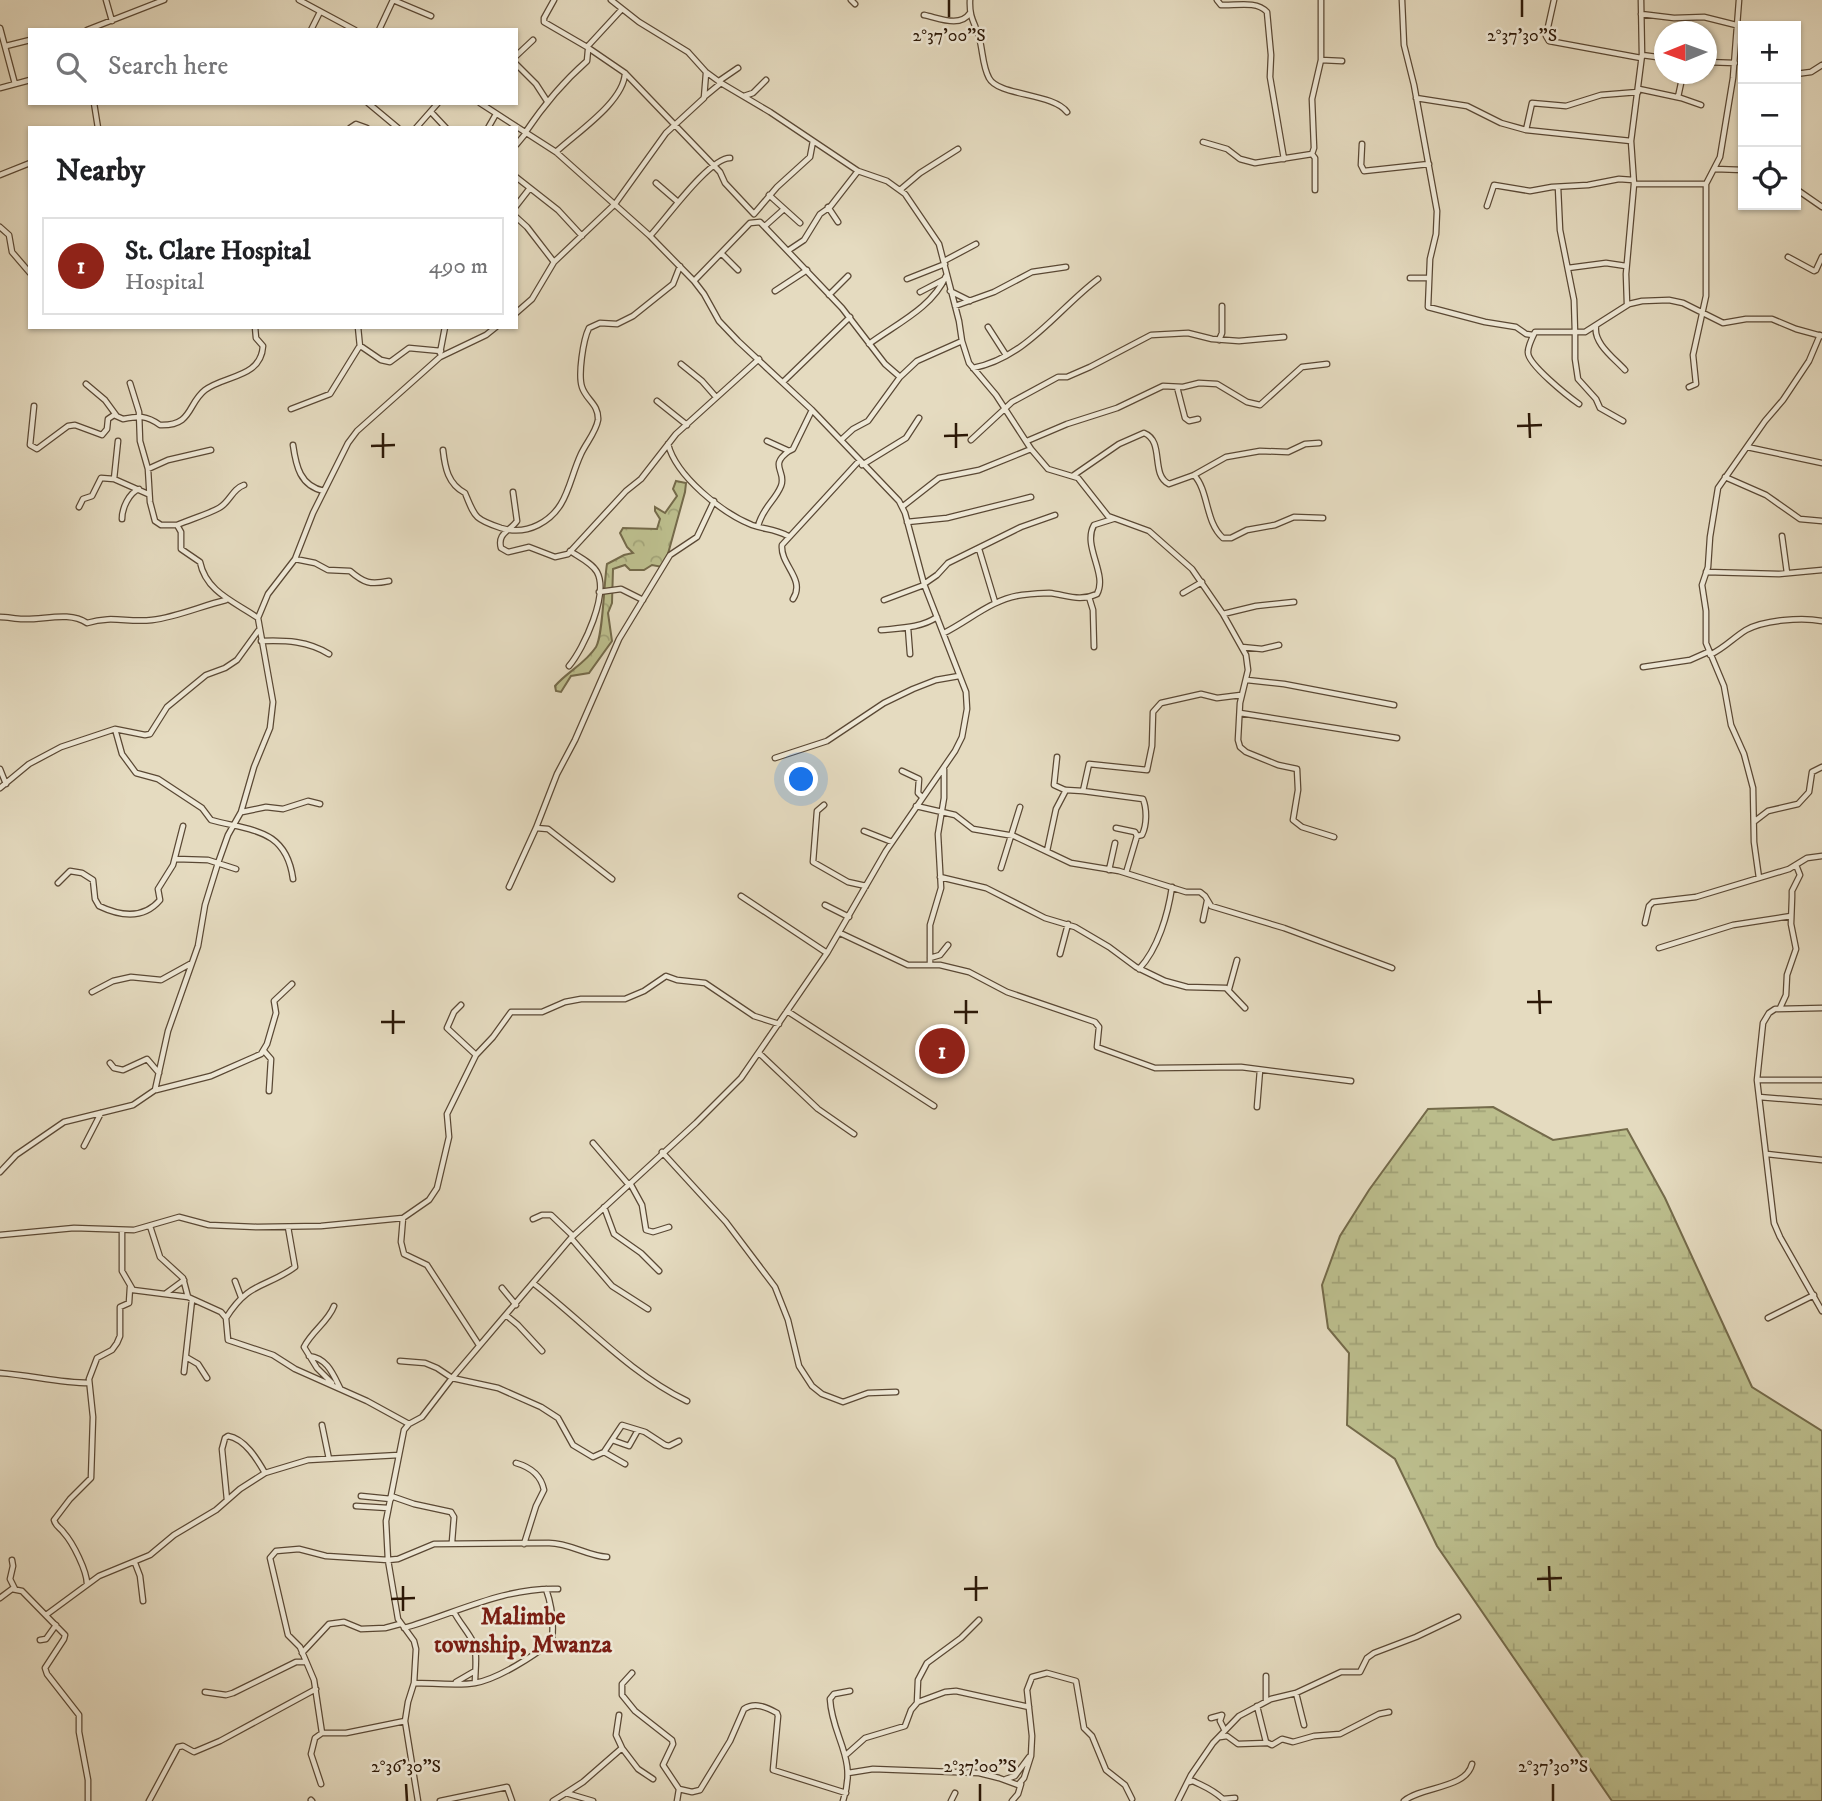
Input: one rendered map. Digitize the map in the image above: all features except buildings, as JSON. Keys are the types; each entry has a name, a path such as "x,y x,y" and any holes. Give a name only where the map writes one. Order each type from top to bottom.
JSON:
{"street":[{"path":"106,0 112,21"},
{"path":"93,28 164,0"},
{"path":"299,0 351,28"},
{"path":"380,28 393,0 431,16"},
{"path":"554,0 544,22 625,73 723,176 727,185 754,214"},
{"path":"611,0 688,52 706,72 720,82 858,171 879,177 900,190 934,235 944,262 961,341 972,368 1005,407 1031,449 1048,469 1060,474 1074,475 1119,444 1144,433 1152,438 1160,476 1165,483 1175,484 1226,457 1260,451 1288,452 1311,442 1319,443"},
{"path":"970,0 971,21 978,32 984,66 990,81 1002,88 1058,103 1067,112"},
{"path":"1217,0 1221,5 1252,6 1263,8 1267,12 1270,77 1284,159"},
{"path":"1315,190 1312,99 1321,61 1321,0"},
{"path":"1402,0 1404,45 1438,221 1431,250 1428,305 1430,308 1485,322 1517,327 1526,334 1533,335"},
{"path":"1554,0 1546,36 1549,41 1654,57"},
{"path":"1627,305 1626,267 1633,182 1631,141 1642,56 1642,0"},
{"path":"1689,387 1696,384 1693,355 1703,312 1706,184 1720,157 1735,64 1735,25 1739,0"},
{"path":"587,48 622,9"},
{"path":"312,28 320,12"},
{"path":"924,15 959,22 966,19 970,13"},
{"path":"1642,14 1674,18 1704,17 1735,25"},
{"path":"0,28 15,84"},
{"path":"6,46 28,40"},
{"path":"518,54 533,40"},
{"path":"518,142 537,119 547,101 587,61 590,55 587,48"},
{"path":"1321,61 1342,61"},
{"path":"1717,63 1738,66"},
{"path":"1801,73 1811,72 1822,65"},
{"path":"518,66 536,84 547,101"},
{"path":"518,311 532,299 554,262 615,204 675,125 738,68"},
{"path":"704,98 706,72"},
{"path":"556,152 600,114 623,85 625,73"},
{"path":"743,97 753,93 766,80"},
{"path":"0,88 28,81"},
{"path":"1678,97 1681,84"},
{"path":"1526,130 1531,103 1566,106 1601,95 1638,91 1678,97 1701,105"},
{"path":"1416,98 1467,106 1526,130 1631,141"},
{"path":"94,105 98,126"},
{"path":"370,105 396,126"},
{"path":"418,126 436,105"},
{"path":"483,105 514,126"},
{"path":"431,112 444,126"},
{"path":"489,126 496,114"},
{"path":"418,1801 405,1721 414,1684 416,1648 402,1626 388,1560 386,1521 402,1438 409,1424 422,1417 479,1345 507,1316 572,1237 696,1123 734,1085 759,1053 840,933 891,842 944,769 962,737 967,709 966,692 924,584 902,506 812,410 719,321 694,281 650,236 556,152 518,128"},
{"path":"694,281 753,221 754,214 769,195 810,157 813,141"},
{"path":"1203,142 1227,149 1240,159 1251,162 1312,154"},
{"path":"1362,144 1361,165 1364,172 1429,164"},
{"path":"900,190 920,173 958,149"},
{"path":"650,236 678,202 720,159 730,158"},
{"path":"0,175 28,164"},
{"path":"1715,169 1738,170"},
{"path":"789,250 804,240 820,214 858,171"},
{"path":"518,179 564,216 582,236"},
{"path":"1486,206 1494,185 1530,191 1619,179 1633,182 1706,184"},
{"path":"656,183 678,202"},
{"path":"1558,187 1560,230 1575,309 1575,359 1578,380 1596,399 1600,408 1623,421"},
{"path":"518,203 530,188"},
{"path":"1801,192 1822,207"},
{"path":"769,195 800,223"},
{"path":"828,207 838,222"},
{"path":"765,226 784,209"},
{"path":"518,219 554,262"},
{"path":"753,221 765,226 789,250 850,317 886,365 900,377"},
{"path":"0,227 8,234 12,253 28,271"},
{"path":"907,279 976,244"},
{"path":"722,254 738,270"},
{"path":"1788,257 1815,271 1822,257"},
{"path":"1568,268 1596,264 1626,267"},
{"path":"443,450 451,482 465,493 472,513 507,530 527,530 555,515 598,419 596,408 581,384 581,366 589,328 600,323 617,324 633,316 673,284 680,266"},
{"path":"955,306 1015,283 1031,272 1066,267"},
{"path":"775,291 807,270"},
{"path":"829,295 848,276"},
{"path":"920,292 946,277"},
{"path":"869,344 919,310 946,277"},
{"path":"1410,278 1429,278"},
{"path":"972,368 1006,355 1049,324 1098,279"},
{"path":"950,290 970,302"},
{"path":"1579,404 1545,376 1529,358 1528,351 1533,335 1539,330 1588,331 1627,305 1642,301 1669,300 1683,303 1723,323 1746,319 1778,320 1796,329 1821,336 1809,361 1725,477 1716,495 1702,591 1706,611 1704,634 1709,653 1724,686 1731,725 1744,754 1753,788 1759,878"},
{"path":"1219,340 1222,333 1222,306"},
{"path":"783,382 850,317"},
{"path":"1597,324 1596,336 1625,370"},
{"path":"988,327 1006,355"},
{"path":"86,384 123,419 139,415 150,417 160,425 180,421 188,415 205,391 246,373 260,359 262,342 256,337 255,329"},
{"path":"291,409 330,394 360,347 358,329"},
{"path":"440,354 443,329"},
{"path":"155,1090 168,1031 198,946 205,905 218,863 242,812 254,768 268,736 273,709 258,618 268,594 295,559 313,513 348,443 358,431 440,354 486,335 494,329"},
{"path":"971,440 1005,407 1059,376 1067,377 1090,367 1151,335 1188,333 1219,340 1244,341 1284,337"},
{"path":"841,440 853,429 869,421 900,377 917,361 961,341"},
{"path":"360,347 381,360 390,362 409,348 440,354"},
{"path":"513,492 517,521 499,542 501,548 508,552 529,547 560,557 570,551 626,491 641,479 668,444 687,425 760,359"},
{"path":"681,364 716,397"},
{"path":"1027,441 1117,408 1163,386 1217,384 1247,402 1260,405 1301,367 1327,364"},
{"path":"130,383 139,415 140,440 148,469 149,495 155,521 161,525 177,525 220,507 230,499 235,489 244,485"},
{"path":"1177,387 1185,418 1189,421 1198,419"},
{"path":"657,401 687,425"},
{"path":"34,406 30,445 37,449 68,426 75,425 102,435 107,429 108,419 116,415"},
{"path":"758,526 762,513 781,484 779,463 782,456 797,444 812,410"},
{"path":"793,599 797,593 797,583 781,550 788,536 817,510 861,463 906,438 919,418"},
{"path":"1023,436 1037,437"},
{"path":"114,479 118,441"},
{"path":"767,441 789,451"},
{"path":"668,444 679,470 714,501 743,520 788,536"},
{"path":"293,445 298,470 312,489 324,491"},
{"path":"1747,447 1822,463"},
{"path":"902,506 939,478 979,470 1031,449"},
{"path":"148,469 169,460 211,450"},
{"path":"1074,475 1104,512 1114,519 1141,527 1156,536 1186,563 1202,582 1242,647 1248,663 1247,680 1241,695 1238,740 1240,747 1278,765 1297,769 1298,790 1292,816 1295,822 1334,837"},
{"path":"1194,475 1199,481 1213,525 1223,538 1275,525 1294,517 1323,518"},
{"path":"1725,477 1770,498 1800,519 1822,521"},
{"path":"79,507 83,499 92,496 100,478 114,479 149,495"},
{"path":"122,519 122,513 132,494 140,489"},
{"path":"907,522 947,518 1031,497"},
{"path":"509,887 536,828 556,774 575,740 619,639 670,555 697,537 714,501"},
{"path":"884,600 924,584 948,563 1021,527 1055,515"},
{"path":"944,633 995,602 1012,597 1042,593 1072,599 1097,594 1100,582 1093,553 1092,527 1114,519"},
{"path":"177,525 181,532 181,549 189,557 199,561 204,577 227,600 258,618"},
{"path":"1782,536 1787,573"},
{"path":"979,549 995,602"},
{"path":"569,666 587,639 600,603 596,570 570,551"},
{"path":"295,559 315,563 328,570 350,571 363,582 370,584 389,581"},
{"path":"1706,572 1787,573 1822,569"},
{"path":"1183,593 1202,582"},
{"path":"599,592 621,589 643,600"},
{"path":"1089,597 1093,610 1094,647"},
{"path":"0,617 68,617 79,618 87,623 95,619 111,618 148,620 169,618 227,600"},
{"path":"1223,614 1294,601"},
{"path":"881,630 908,628 937,617"},
{"path":"1643,667 1690,660 1725,648 1753,627 1799,618 1822,621"},
{"path":"908,628 910,654"},
{"path":"0,788 43,755 115,729 150,734 167,707 206,675 225,668 236,660 258,630"},
{"path":"261,641 304,643 329,654"},
{"path":"1242,647 1256,650 1279,645"},
{"path":"775,758 827,741 884,703 914,689 936,680 959,676"},
{"path":"1247,680 1284,684 1394,705"},
{"path":"1083,791 1089,764 1147,770 1152,746 1153,712 1161,703 1201,694 1217,698 1241,695"},
{"path":"1240,713 1397,738"},
{"path":"115,729 122,754 136,774 158,779 202,808 211,820 249,827 278,843 289,859 293,880"},
{"path":"1058,757 1055,786 1066,790 1143,799 1146,807 1144,830 1142,835 1137,836"},
{"path":"1754,822 1768,811 1798,804 1810,790 1812,772 1822,768"},
{"path":"0,769 6,784"},
{"path":"930,961 930,925 941,888 938,834 943,811 944,769"},
{"path":"902,771 919,779 918,793 922,797"},
{"path":"1047,850 1056,809 1066,790"},
{"path":"242,812 266,807 283,809 308,801 320,804"},
{"path":"824,805 817,811 813,862 848,882 866,886"},
{"path":"916,806 955,815 973,829 1010,834 1070,863 1126,873 1185,892 1200,892 1211,906 1284,928 1392,968"},
{"path":"1001,868 1020,807"},
{"path":"58,883 63,875 70,871 82,873 93,880 95,899 99,906 122,915 134,915 149,909 159,902 158,889 176,859 183,826"},
{"path":"536,828 548,829 612,879"},
{"path":"1116,828 1135,832 1137,836"},
{"path":"864,831 891,842"},
{"path":"1126,873 1137,836"},
{"path":"1109,870 1115,843"},
{"path":"1645,923 1649,906 1653,902 1686,900 1759,878 1796,865 1807,858 1822,856"},
{"path":"176,859 208,860 236,869"},
{"path":"1780,1008 1786,995 1787,975 1796,948 1791,916 1792,891 1800,875 1796,865"},
{"path":"940,877 986,888 1045,918 1068,924 1109,947 1139,969 1177,985 1229,989"},
{"path":"1139,969 1160,932 1172,887"},
{"path":"741,896 827,953"},
{"path":"1203,920 1207,900"},
{"path":"825,905 849,917"},
{"path":"1659,948 1732,925 1791,916"},
{"path":"1060,954 1068,924"},
{"path":"840,933 908,965 930,961 940,955 948,945"},
{"path":"1237,960 1229,989 1245,1008"},
{"path":"930,961 969,972 1007,992 1095,1022 1099,1027 1097,1047 1146,1065 1183,1069 1241,1066 1351,1080"},
{"path":"92,992 113,981 131,977 160,980 191,964"},
{"path":"0,1236 74,1228 122,1231 178,1217 209,1225 288,1227 403,1219 429,1200 437,1188 449,1138 447,1114 477,1055 494,1037 511,1012 542,1012 565,1002 581,999 625,999 644,991 665,976 705,983 754,1016 779,1024"},
{"path":"0,1172 16,1154 64,1122 133,1105 155,1090 211,1076 264,1051 276,1013 274,1001 292,984"},
{"path":"461,1005 452,1015 447,1029 477,1055"},
{"path":"1822,1008 1780,1008 1769,1013 1763,1023 1757,1080 1774,1223 1822,1311"},
{"path":"787,1011 934,1106"},
{"path":"264,1051 271,1059 270,1091"},
{"path":"759,1053 818,1109 854,1134"},
{"path":"110,1063 114,1068 123,1070 147,1059 159,1073"},
{"path":"1257,1107 1260,1070"},
{"path":"1757,1080 1822,1080"},
{"path":"1759,1097 1822,1102"},
{"path":"84,1146 101,1113"},
{"path":"593,1143 630,1184 642,1205 646,1230 653,1232 669,1227"},
{"path":"662,1152 726,1222 775,1287 788,1320 799,1366 812,1386 822,1394 843,1402 868,1393 896,1392"},
{"path":"1766,1153 1822,1160"},
{"path":"604,1207 614,1234 641,1253 659,1271"},
{"path":"533,1219 551,1215 612,1286 648,1309"},
{"path":"403,1219 401,1237 404,1254 427,1265 479,1345"},
{"path":"150,1226 160,1256 184,1280 190,1298 184,1372"},
{"path":"226,1318 241,1297 294,1269 288,1227"},
{"path":"122,1231 121,1265 131,1287 138,1293 190,1298 222,1312 226,1318 227,1337 231,1342 273,1355 295,1369 409,1424"},
{"path":"166,1294 184,1280"},
{"path":"235,1281 241,1297"},
{"path":"533,1283 596,1338 665,1390 687,1401"},
{"path":"87,1585 80,1560 65,1534 54,1524 54,1520 70,1499 86,1485 92,1474 93,1417 89,1376 97,1359 112,1350 117,1343 120,1336 120,1307 129,1303 131,1287"},
{"path":"502,1288 516,1305"},
{"path":"1768,1318 1814,1295"},
{"path":"334,1306 329,1316 316,1328 305,1345 305,1350 317,1368 338,1388"},
{"path":"507,1316 519,1325 542,1352"},
{"path":"309,1356 320,1359 327,1365 338,1388"},
{"path":"186,1357 198,1364 207,1378"},
{"path":"400,1361 425,1363 452,1378 498,1388 541,1407 558,1418 568,1439 593,1457 604,1451 622,1425 638,1430 665,1445 679,1441"},
{"path":"0,1373 27,1375 64,1383 89,1383"},
{"path":"322,1425 329,1459"},
{"path":"612,1440 629,1446 638,1430"},
{"path":"227,1500 222,1449 225,1438 237,1438 265,1473"},
{"path":"604,1451 625,1464"},
{"path":"46,1615 99,1576 150,1555 174,1535 216,1510 265,1473 297,1463 399,1455"},
{"path":"516,1463 540,1477 544,1490 524,1544"},
{"path":"361,1496 391,1497 451,1512 454,1517 452,1542"},
{"path":"356,1506 388,1508"},
{"path":"322,1733 316,1689 298,1644 288,1634 270,1562 272,1554 279,1549 299,1549 326,1556 388,1560 398,1559 434,1544 452,1542 558,1543 607,1557"},
{"path":"12,1560 10,1579 15,1589"},
{"path":"135,1563 140,1576 143,1601"},
{"path":"0,1598 15,1589 22,1591 65,1634 45,1668 79,1715 79,1732 88,1780 88,1801"},
{"path":"414,1684 475,1683 491,1678 526,1659 552,1641 553,1615 546,1589"},
{"path":"302,1653 326,1626 337,1622 344,1622 358,1629 402,1626 454,1612 482,1601 558,1589"},
{"path":"454,1612 473,1641 476,1657 475,1683"},
{"path":"1178,1801 1191,1775 1216,1739 1239,1716 1266,1701 1296,1693 1341,1672 1360,1672 1367,1658 1374,1653 1416,1637 1458,1616"},
{"path":"917,1703 918,1680 927,1663 961,1638 979,1620"},
{"path":"40,1640 46,1639 56,1625"},
{"path":"205,1692 226,1695 236,1692 296,1662 305,1662"},
{"path":"455,1682 475,1671"},
{"path":"632,1673 622,1684 622,1695 635,1711 672,1740 673,1744 663,1765 679,1789 677,1801"},
{"path":"1012,1801 1018,1794 1031,1756 1027,1687 1032,1677 1047,1673 1076,1681 1084,1728 1092,1737 1106,1770 1125,1785 1132,1798"},
{"path":"1266,1676 1266,1701"},
{"path":"149,1801 178,1747 183,1746 194,1752 316,1689"},
{"path":"844,1801 848,1773 847,1754 835,1724 830,1699 834,1694 850,1691"},
{"path":"847,1754 865,1738 902,1728 917,1703 945,1692 956,1691 1029,1707"},
{"path":"1296,1693 1304,1725"},
{"path":"679,1789 692,1792 700,1790 730,1741 744,1709 754,1705 769,1709 778,1716 773,1770 846,1793"},
{"path":"1257,1706 1268,1743"},
{"path":"1216,1739 1224,1735 1238,1744 1275,1745 1282,1739 1293,1742 1314,1736 1340,1734 1379,1714 1389,1712"},
{"path":"619,1715 617,1735 622,1748 638,1769 653,1779"},
{"path":"1211,1718 1222,1715 1220,1721 1224,1729"},
{"path":"321,1784 311,1750 315,1738 322,1733 346,1733 405,1721"},
{"path":"553,1801 583,1782 622,1748"},
{"path":"1005,1780 1014,1776 1031,1756"},
{"path":"1404,1801 1432,1787 1461,1779 1470,1771 1472,1764"},
{"path":"848,1773 883,1769 979,1773 1021,1784"},
{"path":"1189,1782 1213,1789 1224,1800 1235,1798"},
{"path":"440,1801 507,1787 512,1801"},
{"path":"566,1793 593,1801"},
{"path":"951,1801 955,1793"}],"green space":[{"path":"676,481 686,483 685,492 666,561 662,567 652,565 644,570 630,570 625,565 613,569 612,603 608,613 612,641 589,673 571,676 561,692 556,691 555,686 596,647 602,620 607,564 633,553 620,533 623,528 657,529 660,519 655,507 665,513 677,496 673,489"},
{"path":"1493,1107 1553,1140 1627,1129 1665,1198 1752,1387 1822,1431 1822,1801 1612,1801 1437,1546 1395,1459 1347,1425 1349,1353 1328,1328 1322,1285 1340,1236 1369,1190 1428,1109"}],"place":[{"name":"St. Clare Hospital","path":"942,1051"}],"district":[{"name":"Malimbe township, Mwanza","path":"523,1630"}]}
